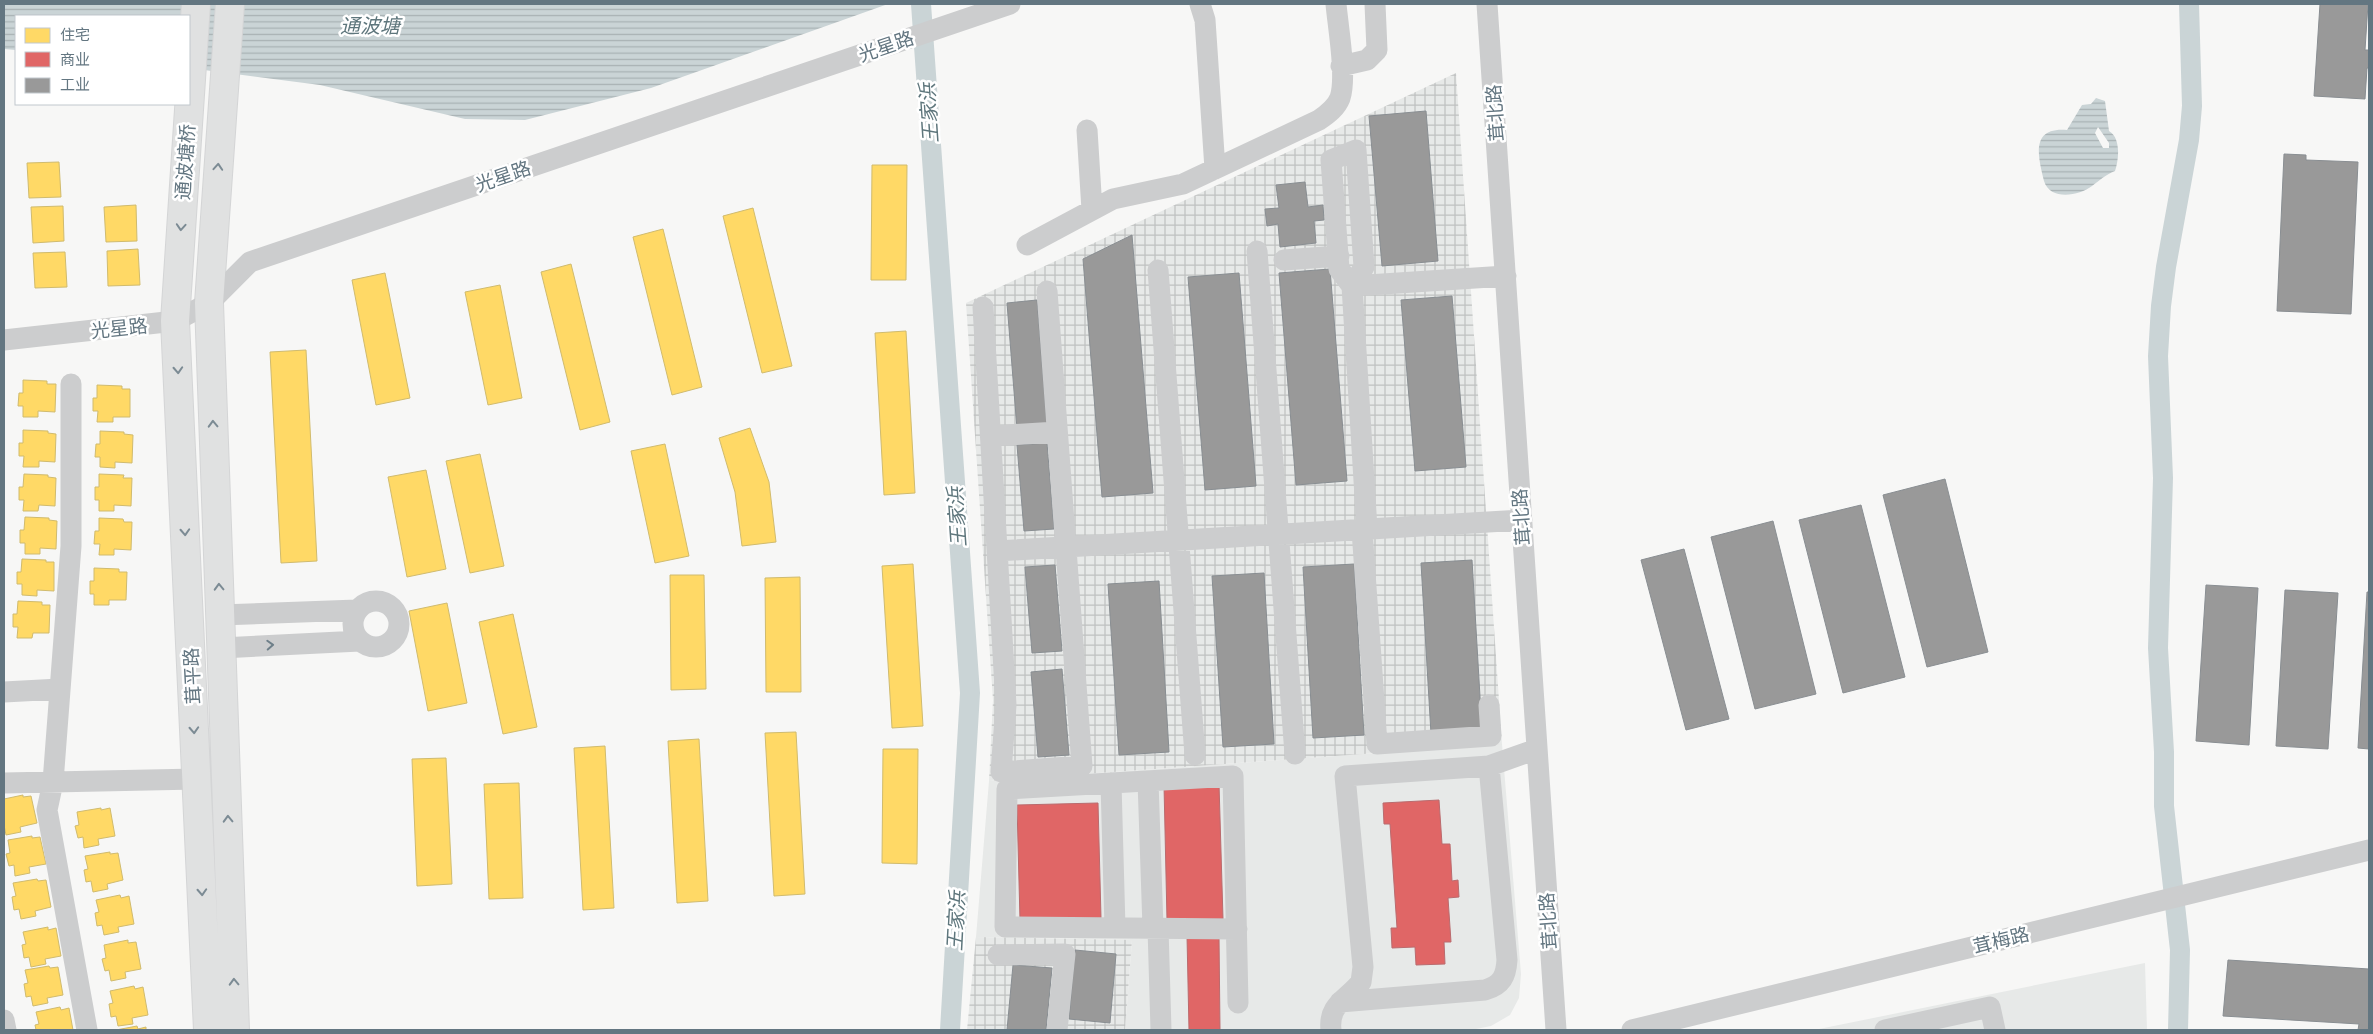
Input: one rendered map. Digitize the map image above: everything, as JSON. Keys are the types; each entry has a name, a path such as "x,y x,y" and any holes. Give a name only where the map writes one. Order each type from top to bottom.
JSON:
{"main road":[{"name":"通波塘桥","path":"190,95 196,4"},
{"path":"230,4 208,302 236,1030"},
{"name":"通波塘桥","path":"175,321 189,105"},
{"name":"茸平路","path":"175,321 208,1030"}],"street":[{"name":"光星路","path":"4,340 175,321 208,302 250,262 1010,4"},
{"path":"1200,4 1205,20 1215,169"},
{"path":"1026,245 1113,199 1183,184 1319,120 1332,112 1340,98 1342,84 1336,4"},
{"path":"1341,66 1367,60 1377,50 1375,4"},
{"name":"茸北路","path":"1487,4 1556,1030"},
{"path":"1086,130 1092,210"},
{"path":"1352,286 1364,267 1356,150 1331,160 1339,269 1352,286 1377,744 1491,736 1489,705"},
{"path":"1257,251 1295,754"},
{"path":"1284,260 1338,256"},
{"path":"1158,270 1195,755"},
{"path":"1352,286 1506,276"},
{"path":"983,307 1006,705 1001,772 1082,766 1047,291"},
{"path":"71,384 71,546 53,782 47,810 87,1030"},
{"path":"990,436 1057,432"},
{"path":"997,552 1522,520"},
{"path":"221,648 360,641 375,647 390,642 398,629 397,613 385,602 369,601 357,610 354,616 353,630 360,641"},
{"path":"220,615 357,610"},
{"path":"4,692 60,689"},
{"path":"1331,1030 1330,1019 1335,1006 1361,982 1363,967 1345,776 1489,766 1537,749"},
{"path":"1340,1002 1485,990 1495,987 1502,981 1507,960 1489,766"},
{"path":"1237,929 1005,927 1007,789 1232,776 1237,929 1238,1003"},
{"path":"4,783 197,779"},
{"path":"1148,781 1161,1030"},
{"path":"1111,783 1115,928"},
{"name":"茸梅路","path":"1632,1030 2369,850"},
{"path":"998,956 1065,954 1057,1030"},
{"path":"1885,1030 1990,1008 1995,1030"},
{"path":"4,1020 6,1030"}],"shaded area":[{"path":"1456,73 1502,744 989,781 993,700 966,303"},
{"path":"1502,744 1521,974 1519,998 1510,1015 1491,1026 1471,1030 1125,1030 1132,940 976,937 989,781"},
{"path":"976,937 1132,940 1125,1030 967,1030"},
{"path":"2145,963 2147,1030 1814,1030"}],"water":[{"name":"通波塘","path":"4,4 888,4 651,88 525,120 465,119 320,85 190,68 190,15 15,15 15,50 4,49"},
{"path":"2096,98 2105,101 2109,131 2116,139 2118,149 2115,171 2080,192 2065,195 2052,192 2044,181 2040,162 2039,145 2042,138 2047,133 2055,130 2067,130 2082,105 2091,104","holes":["2098,127 2109,143 2109,148 2103,148 2095,133"]}],"building: 住宅":[{"path":"59,162 61,197 29,198 27,163"},
{"path":"872,165 907,165 906,280 871,280"},
{"path":"136,205 137,241 106,242 104,207"},
{"path":"63,206 64,241 33,243 31,207"},
{"path":"753,208 792,366 762,373 723,216"},
{"path":"663,229 702,387 672,395 633,237"},
{"path":"138,249 140,285 108,286 107,251"},
{"path":"65,252 67,287 35,288 33,253"},
{"path":"571,264 610,422 580,430 541,272"},
{"path":"385,273 410,398 376,405 352,280"},
{"path":"500,285 522,398 488,405 465,292"},
{"path":"906,331 915,493 884,495 875,333"},
{"path":"306,350 317,561 281,563 270,352"},
{"path":"23,380 47,381 47,384 56,384 55,412 38,411 38,417 23,417 23,406 18,406 19,393 23,393"},
{"path":"97,385 122,386 122,389 130,389 130,417 113,417 113,422 97,422 98,411 93,411 93,398 97,398"},
{"path":"750,428 769,482 776,542 742,546 735,492 719,438"},
{"path":"23,430 48,431 48,433 56,434 55,462 39,461 39,467 23,467 24,456 19,456 19,443 23,443"},
{"path":"100,431 124,432 124,434 133,435 132,463 115,462 115,468 100,467 100,457 95,457 96,444 100,444"},
{"path":"665,444 689,556 655,563 631,451"},
{"path":"480,454 504,566 470,573 446,461"},
{"path":"426,470 446,569 407,577 388,477"},
{"path":"24,474 48,475 48,477 56,478 55,506 39,505 38,511 23,511 24,500 19,500 19,487 23,487"},
{"path":"99,474 124,475 123,478 132,478 131,506 114,505 114,511 99,511 99,500 95,500 95,487 99,487"},
{"path":"25,517 49,518 49,520 57,521 56,549 40,548 40,554 25,554 25,543 20,543 20,530 24,530"},
{"path":"99,518 123,519 124,522 132,522 131,550 114,549 114,555 99,555 100,544 94,544 95,531 99,531"},
{"path":"22,559 54,562 54,591 37,590 37,596 22,595 22,584 17,584 17,572 21,572"},
{"path":"913,564 923,726 892,728 882,566"},
{"path":"94,568 119,569 119,572 127,572 126,600 109,600 109,605 94,605 94,594 90,594 90,581 94,581"},
{"path":"670,575 704,575 706,689 671,690"},
{"path":"800,577 801,692 766,692 765,578"},
{"path":"18,601 42,602 42,605 50,605 49,633 33,633 32,638 17,638 18,627 13,627 13,614 17,614"},
{"path":"447,603 467,703 428,711 409,611"},
{"path":"513,614 537,727 503,734 479,622"},
{"path":"796,732 805,894 774,896 765,733"},
{"path":"699,739 708,901 677,903 668,741"},
{"path":"605,746 614,908 583,910 574,748"},
{"path":"883,749 918,749 917,864 882,863"},
{"path":"446,758 452,884 417,886 412,759"},
{"path":"519,783 523,898 489,899 484,784"},
{"path":"23,795 23,797 31,796 37,823 20,827 21,832 6,835 4,799"},
{"path":"101,808 101,810 110,808 115,836 98,839 99,845 84,848 83,837 78,838 75,826 79,825 77,812"},
{"path":"32,836 32,838 40,837 46,864 29,867 30,873 15,876 14,865 9,866 6,854 10,853 8,840"},
{"path":"110,852 110,854 118,853 123,880 107,884 108,889 93,892 91,881 86,882 84,870 88,869 85,856"},
{"path":"37,879 38,881 46,880 51,907 35,911 36,916 21,919 19,909 14,910 12,897 16,896 13,883"},
{"path":"120,895 121,898 129,896 134,924 118,927 119,932 104,935 102,925 97,926 95,913 99,912 96,900"},
{"path":"48,927 48,930 56,928 61,956 45,959 46,964 31,967 29,957 24,958 22,945 26,944 23,932"},
{"path":"128,940 128,943 136,942 141,969 125,972 126,978 111,981 109,970 105,971 102,959 106,958 104,945"},
{"path":"49,966 50,968 58,967 63,995 47,998 48,1003 33,1006 31,996 26,997 24,984 28,983 25,970"},
{"path":"134,986 135,989 143,987 148,1015 132,1018 133,1024 118,1026 116,1016 111,1017 109,1004 113,1003 110,991"},
{"path":"60,1007 61,1010 69,1008 73,1030 36,1030 35,1025 39,1024 36,1012"},
{"path":"137,1026 138,1029 146,1027 146,1030 116,1030"}],"building: 商业":[{"path":"1219,784 1223,919 1167,920 1164,785"},
{"path":"1439,800 1442,844 1450,844 1452,881 1458,880 1459,897 1448,898 1451,942 1444,942 1445,964 1416,965 1415,947 1392,948 1391,928 1397,928 1390,824 1384,824 1383,803"},
{"path":"1098,803 1101,918 1020,920 1017,805"},
{"path":"1187,936 1219,936 1220,1030 1189,1030"}],"building: 工业":[{"path":"2320,4 2368,4 2365,50 2369,50 2369,68 2367,68 2365,99 2314,96"},
{"path":"1426,111 1438,261 1382,266 1369,116"},
{"path":"2284,154 2306,155 2306,160 2358,162 2351,314 2277,311"},
{"path":"1305,182 1308,207 1323,205 1324,220 1314,221 1316,243 1280,247 1278,224 1267,226 1265,209 1279,208 1276,185"},
{"path":"1132,235 1153,493 1102,497 1083,259"},
{"path":"1330,269 1347,481 1296,485 1279,273"},
{"path":"1239,273 1256,486 1205,490 1188,277"},
{"path":"1452,296 1466,467 1415,471 1401,300"},
{"path":"1037,300 1047,426 1017,429 1007,303"},
{"path":"1047,443 1054,529 1024,531 1017,445"},
{"path":"1945,479 1988,652 1927,667 1883,495"},
{"path":"1861,505 1905,677 1843,693 1799,520"},
{"path":"1773,521 1816,694 1755,709 1711,537"},
{"path":"1684,549 1729,719 1686,730 1641,560"},
{"path":"1472,560 1482,731 1431,734 1421,563"},
{"path":"1354,564 1364,735 1313,738 1303,567"},
{"path":"1055,565 1062,651 1032,653 1025,567"},
{"path":"1264,573 1274,744 1223,747 1212,576"},
{"path":"1159,581 1169,752 1119,755 1108,584"},
{"path":"2206,585 2258,588 2249,745 2196,741"},
{"path":"2285,590 2338,593 2328,749 2276,746"},
{"path":"2367,592 2369,592 2369,749 2358,748"},
{"path":"1062,669 1069,755 1038,757 1031,672"},
{"path":"1075,950 1116,954 1110,1023 1069,1019"},
{"path":"2228,960 2369,969 2369,1030 2358,1030 2359,1024 2223,1016"},
{"path":"1013,965 1052,968 1046,1030 1007,1030"}],"waterway":[{"name":"王家浜","path":"921,4 970,693 950,1030"},
{"path":"2178,1030 2180,950 2164,806 2164,752 2158,648 2163,478 2158,356 2166,267 2189,140 2192,106 2189,4"}]}
